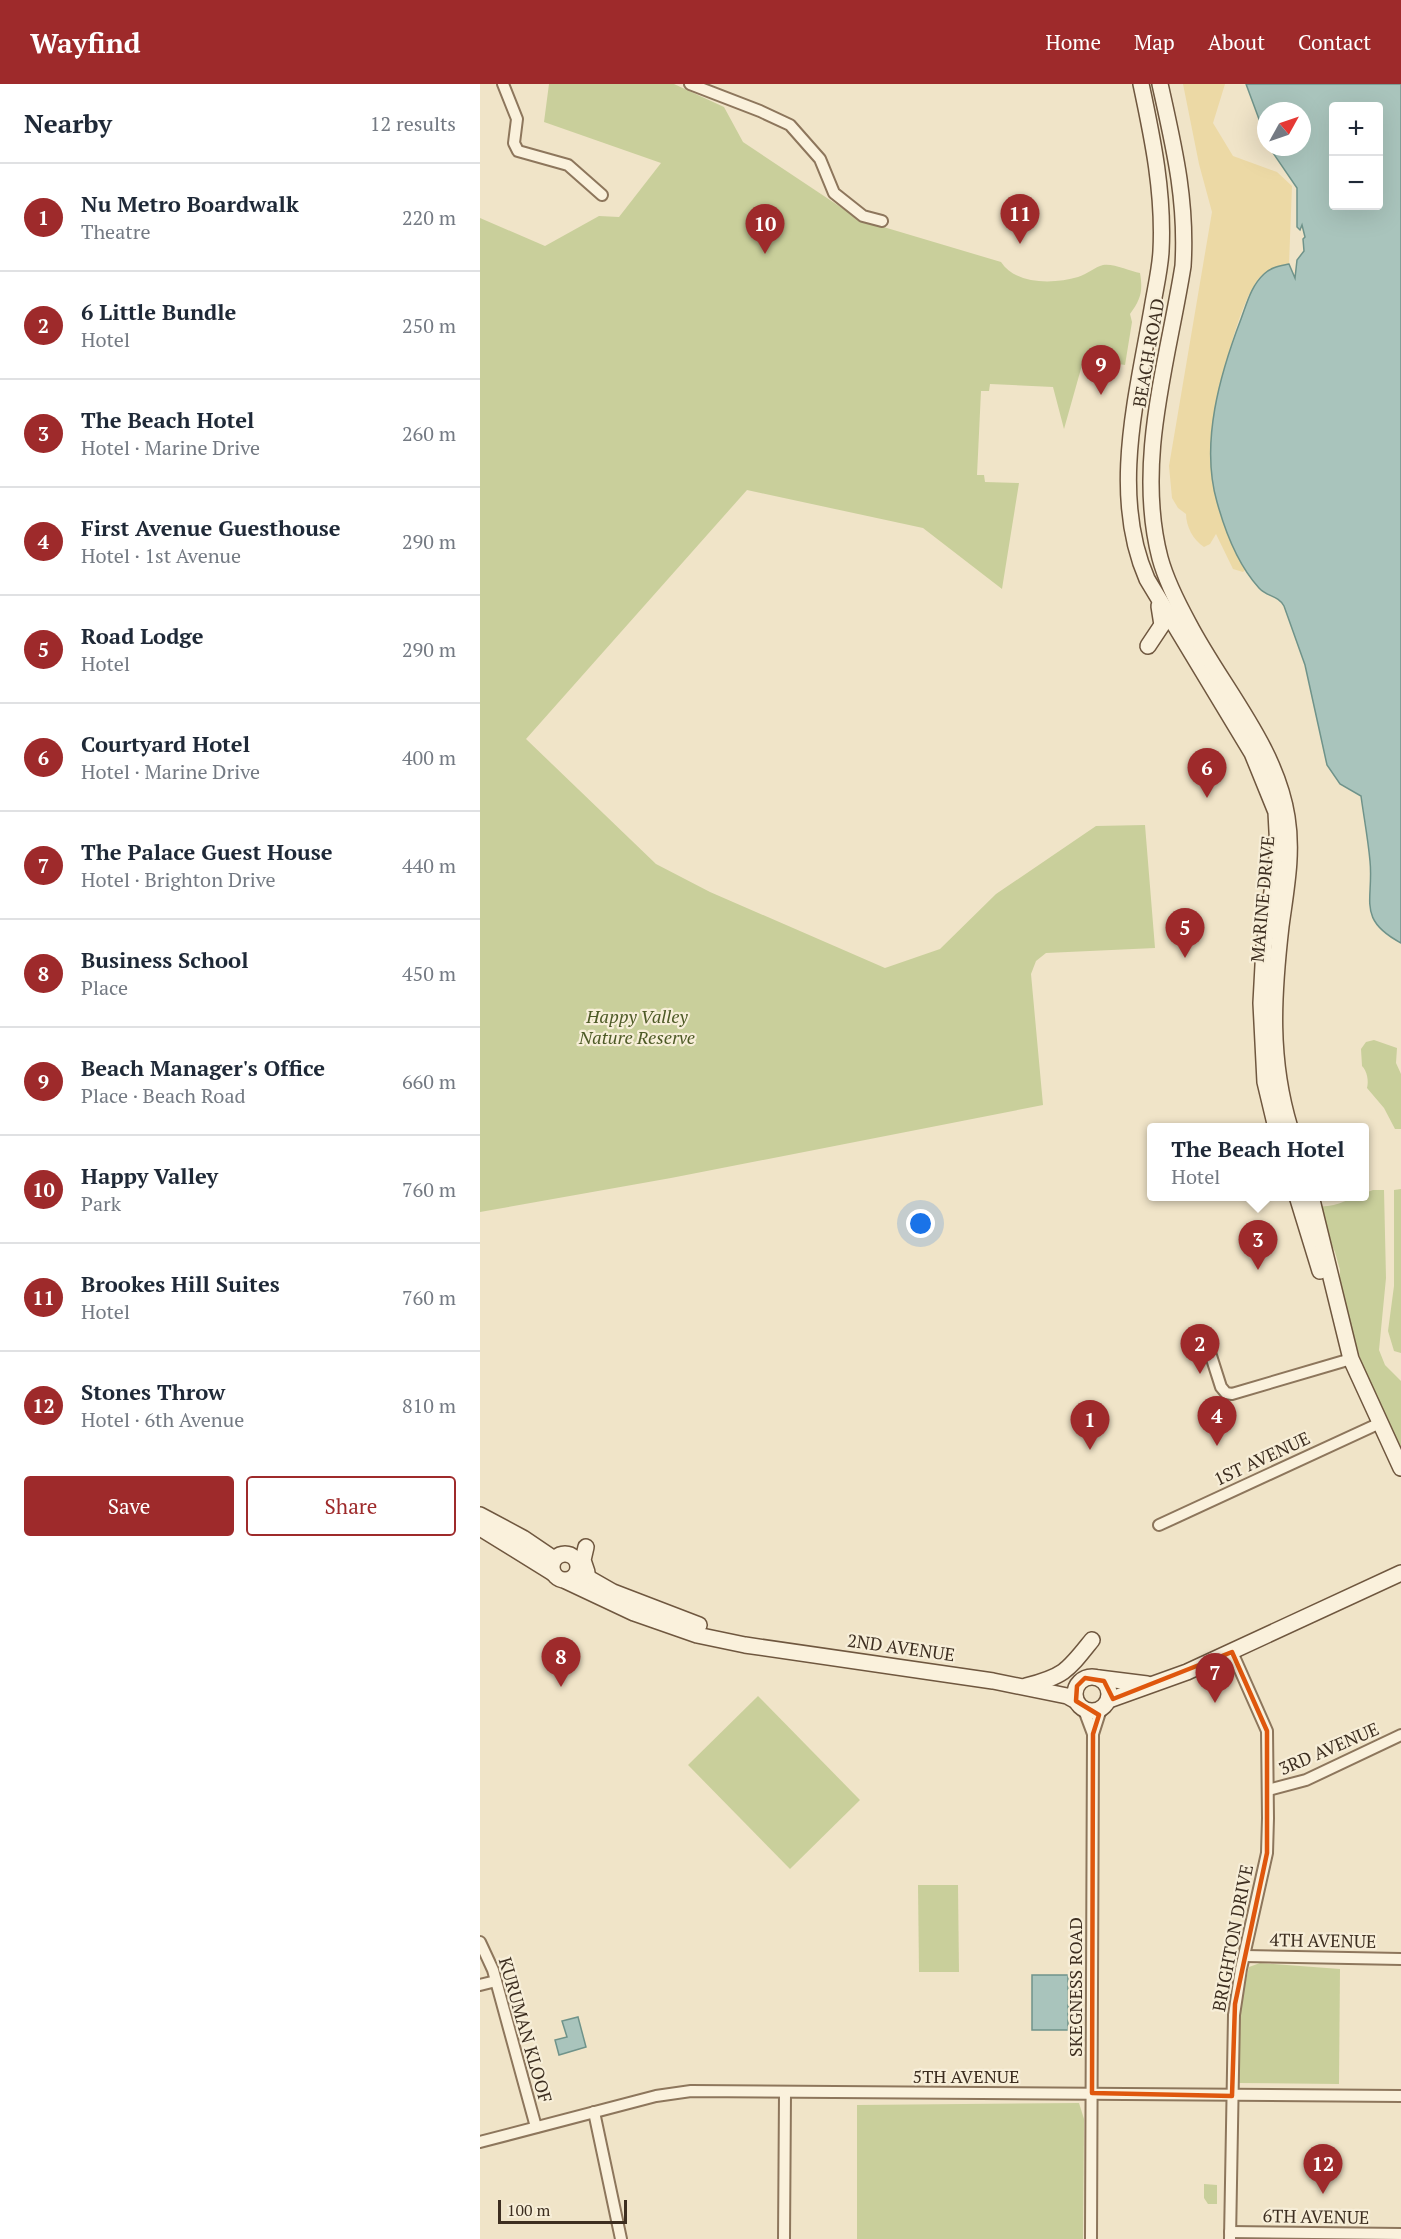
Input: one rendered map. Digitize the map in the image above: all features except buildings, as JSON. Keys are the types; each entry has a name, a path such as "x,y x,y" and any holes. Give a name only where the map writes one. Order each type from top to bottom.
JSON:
{"main road":[{"name":"BEACH ROAD","path":"1141,84 1161,189 1161,252 1129,450 1129,488 1142,567 1158,599 1183,627"},
{"name":"BEACH ROAD","path":"1160,84 1178,160 1185,215 1183,266 1152,451 1151,491 1160,559 1183,627"},
{"path":"1148,646 1162,625 1158,599"},
{"name":"MARINE DRIVE","path":"1183,627 1256,760 1276,812 1278,850 1264,947 1261,1003 1265,1082 1275,1123"},
{"name":"MARINE DRIVE","path":"1183,627 1262,748 1276,776 1286,808 1290,859 1277,965 1274,1030 1276,1076 1289,1123"},
{"path":"1298,1201 1339,1333 1401,1468"},
{"path":"1312,1201 1338,1300 1349,1353"},
{"name":"2ND AVENUE","path":"480,1515 524,1538 554,1566 559,1579 572,1576 613,1592 682,1625"},
{"name":"2ND AVENUE","path":"480,1528 554,1566"},
{"path":"586,1547 582,1560 587,1573 613,1592"},
{"name":"2ND AVENUE","path":"554,1566 563,1554 571,1556 578,1564 572,1576"},
{"path":"1099,1678 1107,1685 1105,1705 1232,1652 1401,1573"},
{"name":"2ND AVENUE","path":"572,1576 634,1613 765,1646 1027,1687 1105,1705"},
{"path":"1027,1687 1058,1677 1075,1662 1092,1640"},
{"path":"1079,1699 1089,1677 1138,1684 1159,1683"}],"street":[{"path":"503,84 517,119 514,143 518,151 568,165 602,195"},
{"path":"690,84 790,125 823,165 834,193 863,216 882,221"},
{"path":"1206,1340 1221,1387 1226,1393 1232,1394 1349,1353"},
{"name":"1ST AVENUE","path":"1159,1525 1380,1423"},
{"name":"BRIGHTON DRIVE","path":"1230,2236 1234,2015 1267,1853 1268,1790 1267,1731 1232,1652"},
{"name":"SKEGNESS ROAD","path":"1079,1699 1093,1734 1091,2239"},
{"name":"SKEGNESS ROAD","path":"1093,1734 1105,1705"},
{"name":"3RD AVENUE","path":"1268,1790 1306,1780 1401,1735"},
{"name":"KURUMAN KLOOF","path":"480,1942 496,1981 536,2127"},
{"name":"4TH AVENUE","path":"1245,1956 1401,1959"},
{"path":"480,1985 496,1981"},
{"name":"5TH AVENUE","path":"480,2142 680,2091 1401,2096"},
{"path":"784,2239 785,2093"},
{"path":"594,2112 621,2239"},
{"name":"6TH AVENUE","path":"1230,2236 1401,2234"}],"highlighted area":[{"path":"1232,1652 1267,1731 1267,1853 1235,2004 1232,2096 1092,2093 1093,1734 1099,1715 1076,1701 1077,1686 1085,1678 1104,1681 1113,1699"}],"green space":[{"name":"Happy Valley Nature Reserve","path":"549,84 674,84 724,107 743,142 860,220 1001,262 1008,270 1026,279 1058,281 1081,276 1100,266 1107,265 1140,273 1141,290 1137,304 1130,314 1132,322 1125,365 1084,358 1064,429 1053,387 990,384 989,391 981,391 977,475 984,475 985,482 1019,483 1002,589 923,528 747,490 526,739 656,864 710,892 885,968 940,949 996,894 1096,826 1145,825 1155,948 1046,953 1036,961 1031,974 1043,1105 671,1178 480,1212 480,218 545,246 599,216 619,217 661,163 544,122"},
{"path":"1374,1040 1397,1048 1396,1063 1401,1074 1401,1129 1395,1129 1384,1108 1367,1088 1368,1079 1362,1066 1361,1049 1366,1042"},
{"path":"1401,1189 1401,1353 1394,1351 1388,1331 1394,1286 1394,1190"},
{"path":"1384,1190 1386,1278 1379,1350 1385,1365 1401,1381 1401,1453 1363,1367 1340,1292 1340,1270 1335,1252 1314,1206 1344,1201 1369,1201 1369,1192"},
{"path":"758,1696 860,1800 790,1869 688,1765"},
{"path":"918,1885 958,1885 959,1972 919,1972"},
{"path":"1260,1963 1340,1969 1339,2084 1239,2083 1239,2010 1249,1967"},
{"path":"1079,2103 1084,2119 1083,2239 857,2239 857,2105"},
{"path":"1204,2184 1217,2185 1217,2204 1208,2204 1204,2198"}],"sand":[{"path":"1183,84 1225,84 1213,123 1233,156 1277,172 1292,186 1289,264 1273,268 1263,274 1250,293 1231,344 1213,435 1211,461 1214,492 1225,526 1246,569 1243,572 1233,569 1216,534 1210,544 1204,547 1193,537 1186,514 1178,508 1172,498 1169,466 1212,212 1199,164"}],"water":[{"path":"1246,84 1401,84 1401,943 1378,926 1372,917 1370,861 1361,796 1340,784 1327,765 1305,665 1284,606 1279,600 1259,588 1239,559 1224,525 1212,479 1211,456 1215,409 1226,362 1247,301 1260,279 1273,268 1289,264 1295,278 1297,260 1304,251 1303,239 1305,237 1302,225 1300,230 1297,227 1297,188 1275,156 1311,156 1311,102 1257,102 1257,114"},
{"path":"1032,1975 1068,1975 1068,2030 1032,2030"},
{"path":"578,2017 586,2047 559,2055 555,2040 567,2037 562,2021"}],"place":[{"name":"Brookes Hill Suites","path":"1020,244"},
{"name":"Happy Valley","path":"765,254"},
{"name":"Beach Manager's Office","path":"1101,395"},
{"name":"Courtyard Hotel","path":"1207,798"},
{"name":"Road Lodge","path":"1185,958"},
{"name":"The Beach Hotel","path":"1258,1270"},
{"name":"6 Little Bundle","path":"1200,1374"},
{"name":"First Avenue Guesthouse","path":"1217,1446"},
{"name":"Nu Metro Boardwalk","path":"1090,1450"},
{"name":"Business School","path":"561,1687"},
{"name":"The Palace Guest House","path":"1215,1703"},
{"name":"Stones Throw","path":"1323,2194"}]}
